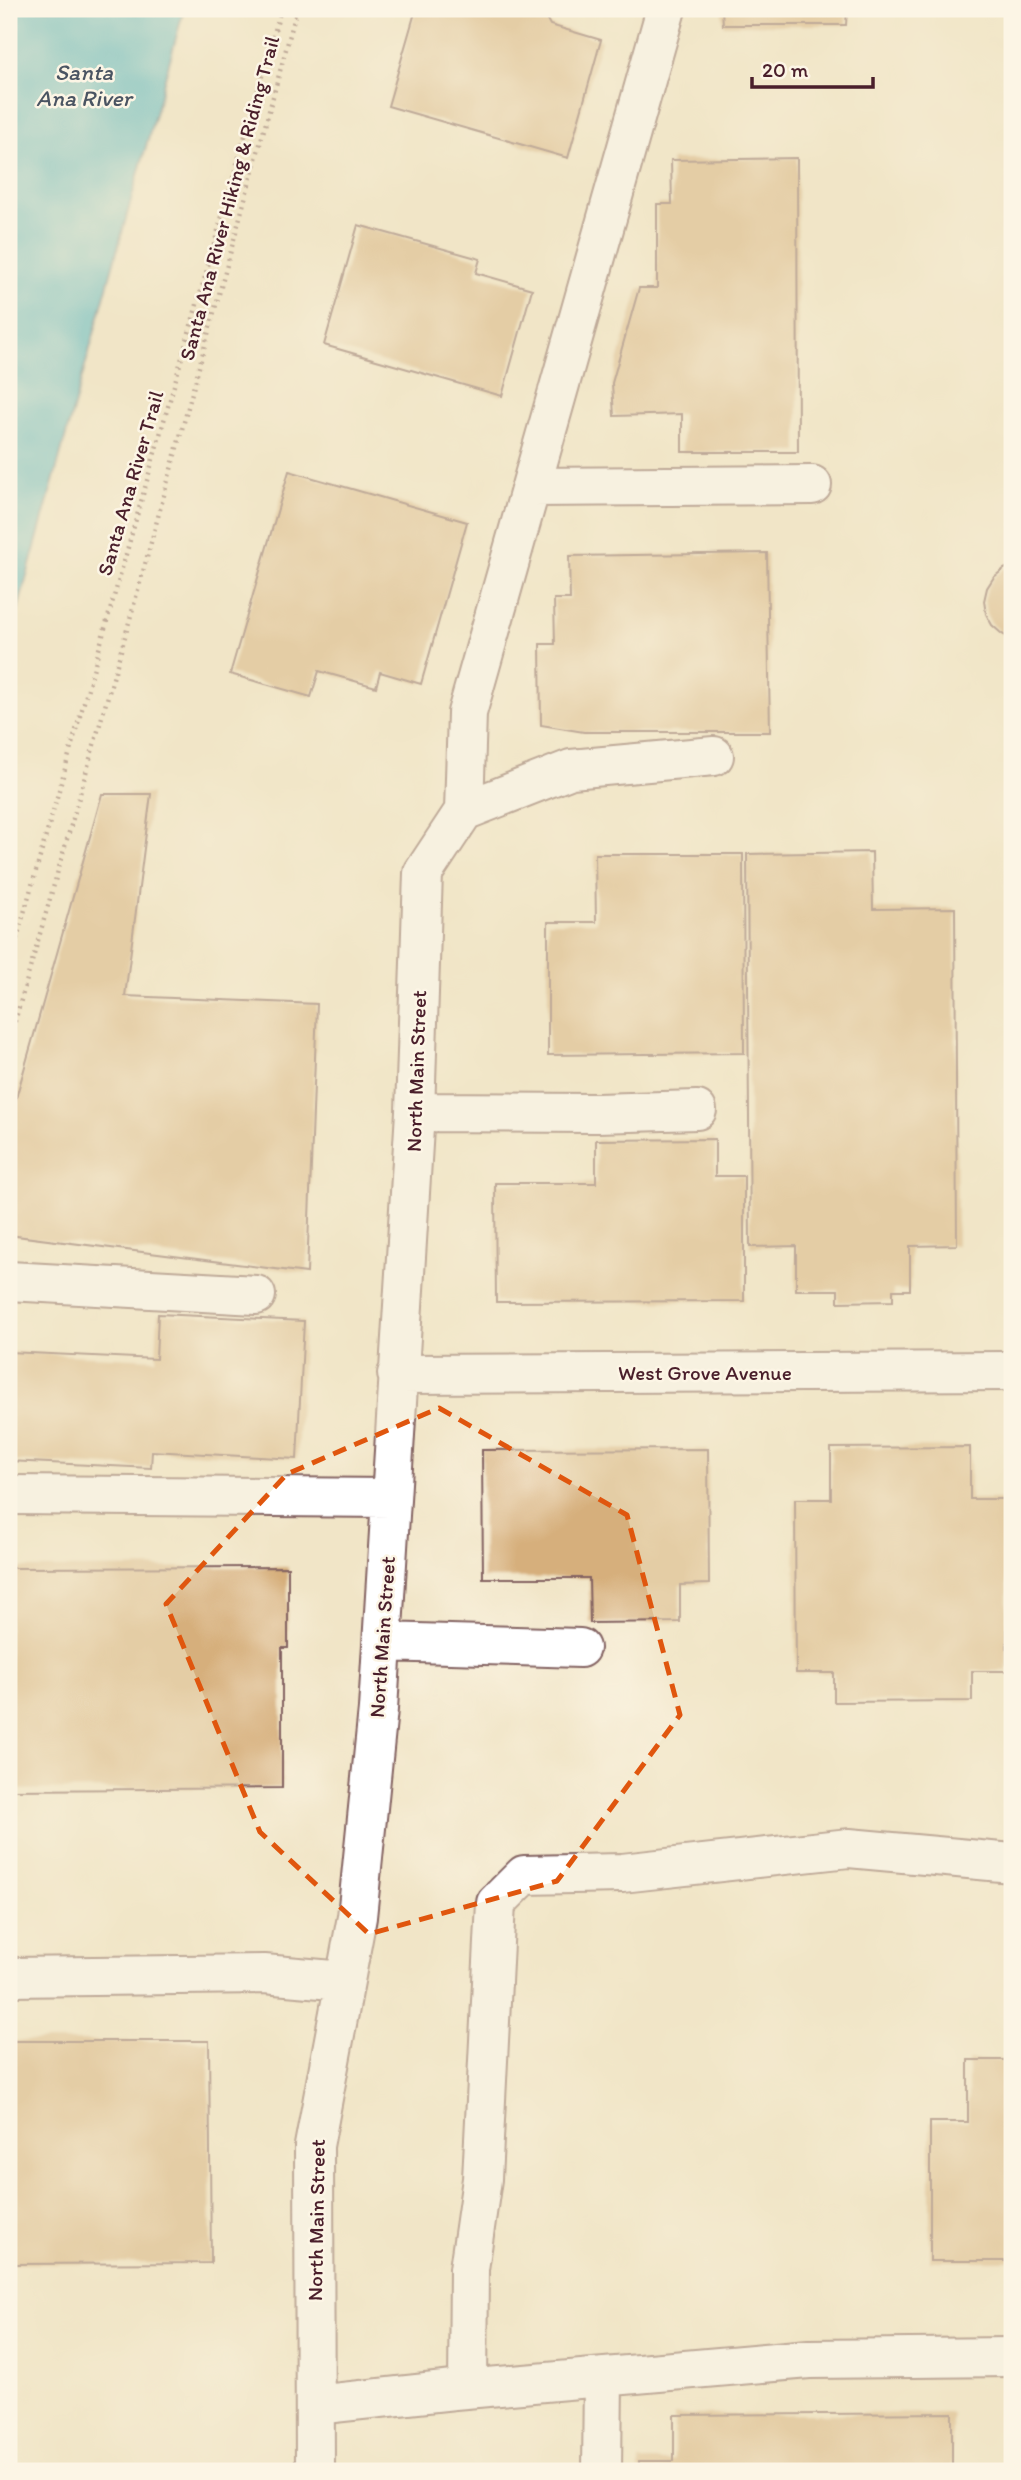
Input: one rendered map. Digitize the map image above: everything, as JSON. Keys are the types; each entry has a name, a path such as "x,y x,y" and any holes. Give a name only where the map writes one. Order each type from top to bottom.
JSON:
{"street":[{"path":"666,9 467,713 464,811 571,769 714,756"},
{"path":"531,487 812,485"},
{"name":"North Main Street","path":"315,2471 314,2146 358,1903 378,1709 415,1112 423,873 464,811"},
{"path":"415,1112 597,1113 697,1110"},
{"path":"9,1280 256,1295"},
{"name":"West Grove Avenue","path":"397,1374 1012,1371"},
{"path":"9,1494 390,1498"},
{"path":"383,1642 580,1648"},
{"path":"468,2389 469,2269 482,2179 496,1903 524,1875 622,1873 849,1848 1012,1863"},
{"path":"9,1977 264,1974 344,1981"},
{"path":"315,2405 809,2359 1012,2357"},
{"path":"602,2471 603,2377"}],"path":[{"name":"Santa Ana River Trail","path":"9,966 281,9"},
{"name":"Santa Ana River Hiking & Riding Trail","path":"9,1042 132,612 297,9"}],"highlighted area":[{"path":"439,1408 627,1515 680,1715 557,1881 369,1934 260,1832 166,1604 287,1474"}],"water":[{"name":"Santa Ana River","path":"9,9 184,9 9,641"}],"building":[{"path":"416,9 541,9 550,25 601,40 568,158 388,106"},
{"path":"722,9 847,9 846,25 723,25"},
{"path":"797,158 798,452 682,452 682,414 614,416 612,383 639,288 657,288 657,204 672,204 671,160"},
{"path":"358,225 480,259 476,273 532,289 502,396 324,345"},
{"path":"289,471 467,522 421,684 380,672 376,687 319,671 311,697 230,674"},
{"path":"767,553 770,732 584,732 541,725 540,644 555,644 554,599 570,599 569,556"},
{"path":"1012,566 1012,639 992,625 986,614 984,601 987,588 994,577"},
{"path":"102,794 151,794 125,996 317,1004 307,1273 9,1235 9,1123"},
{"path":"872,852 873,909 955,908 957,1245 910,1246 910,1290 893,1290 893,1301 838,1302 838,1290 796,1290 796,1246 750,1247 747,854"},
{"path":"595,854 743,854 744,1053 548,1055 548,922 596,922"},
{"path":"715,1139 715,1176 744,1176 744,1301 496,1302 495,1183 596,1183 596,1140"},
{"path":"158,1314 304,1321 297,1459 152,1451 151,1468 9,1461 9,1352 156,1359"},
{"path":"970,1447 970,1499 1007,1499 1007,1671 972,1671 972,1701 834,1702 834,1673 796,1673 795,1499 831,1499 831,1448"},
{"path":"708,1449 709,1584 680,1585 680,1622 590,1623 589,1578 483,1578 482,1450"},
{"path":"288,1567 288,1648 282,1648 282,1788 9,1790 9,1568"},
{"path":"9,2041 209,2041 211,2263 9,2264"},
{"path":"968,2060 1012,2060 1012,2261 930,2261 930,2122 968,2122"},
{"path":"952,2413 952,2471 639,2471 639,2461 674,2461 674,2415"}]}
